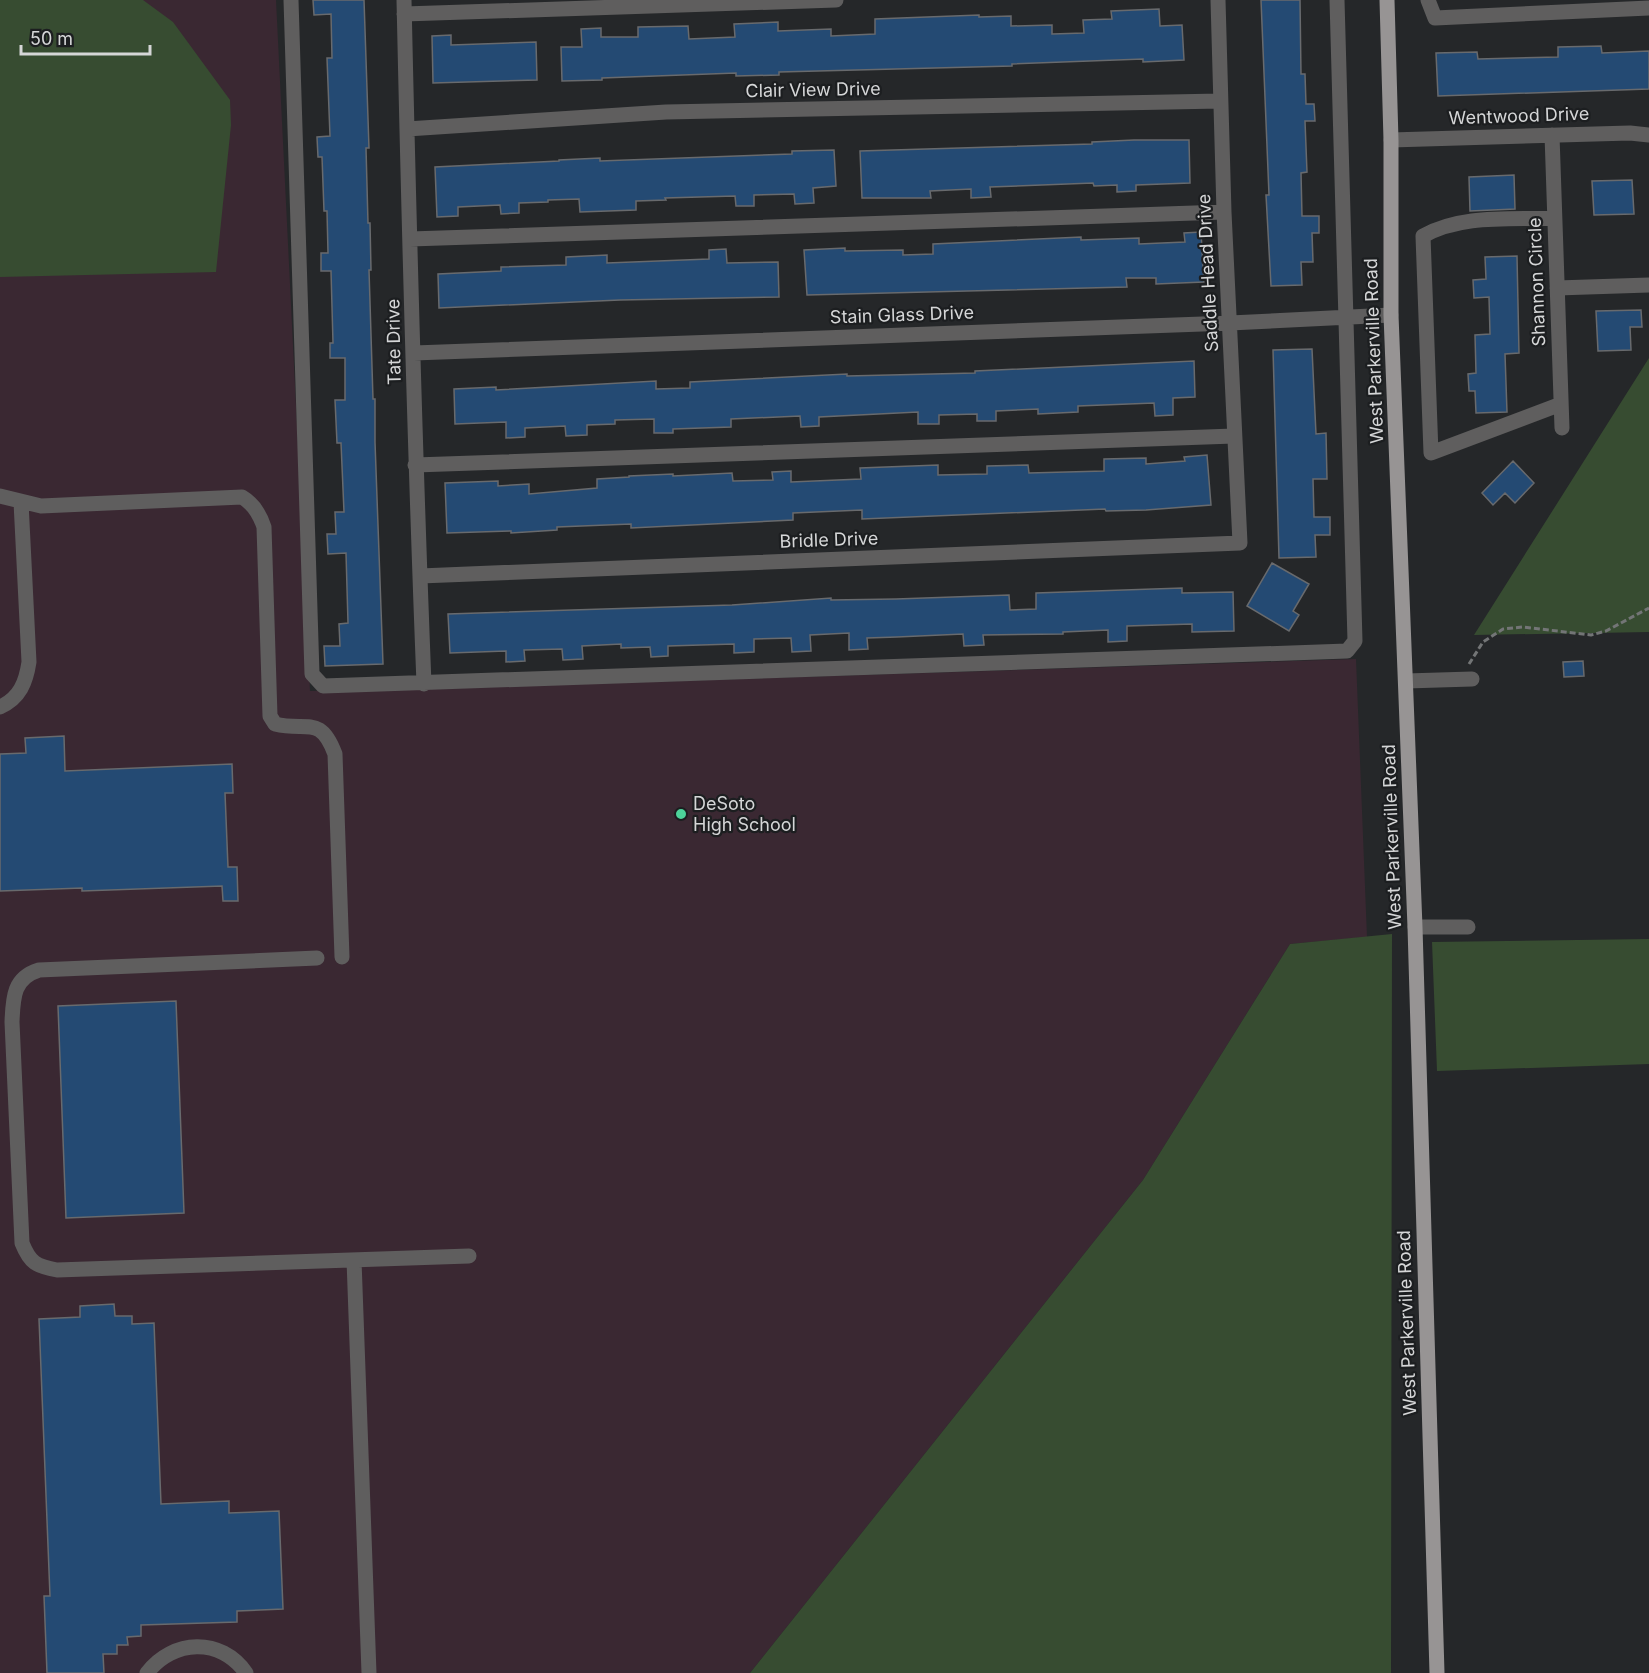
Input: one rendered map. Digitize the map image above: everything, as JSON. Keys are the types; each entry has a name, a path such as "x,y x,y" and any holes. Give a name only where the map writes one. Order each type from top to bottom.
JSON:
{"main road":[{"name":"West Parkerville Road","path":"1387,0 1391,315 1415,927 1437,1673"}],"street":[{"path":"291,0 312,674 323,686 1347,651 1355,641 1337,0"},
{"path":"404,7 836,0"},
{"name":"Saddle Head Drive","path":"1218,0 1224,212 1240,543"},
{"path":"1428,0 1435,18 1649,8"},
{"name":"Tate Drive","path":"404,7 424,684"},
{"name":"Clair View Drive","path":"407,129 666,112 1220,101"},
{"name":"Wentwood Drive","path":"1390,140 1630,133 1649,135"},
{"name":"Shannon Circle","path":"1551,135 1562,428"},
{"path":"410,239 1224,212"},
{"path":"1554,218 1465,221 1438,227 1423,236 1431,453 1561,404"},
{"path":"1557,288 1649,285"},
{"name":"Stain Glass Drive","path":"414,353 1391,315"},
{"path":"416,465 1234,436"},
{"path":"0,496 41,506 228,496 242,497 250,501 257,510 264,527 270,716 275,724 308,726 320,730 329,739 335,754 342,957"},
{"path":"0,707 20,692 27,678 29,662 21,502"},
{"name":"Bridle Drive","path":"420,576 1240,543"},
{"path":"1406,681 1467,679"},
{"path":"1415,927 1468,927"},
{"path":"317,958 39,970 28,974 19,984 16,992 12,1022 22,1243 28,1257 40,1267 57,1270 469,1256"},
{"path":"354,1260 369,1673"},
{"path":"147,1673 162,1657 183,1647 195,1646 217,1650 228,1655 246,1673"}],"path":[{"path":"1467,679 1471,659 1482,642 1503,628 1523,627 1591,635 1606,631 1649,608"}],"shaded area":[{"name":"DeSoto High School","path":"0,0 276,0 310,691 1356,659 1367,937 1290,944 1143,1180 750,1673 0,1673"}],"green space":[{"path":"0,0 143,0 173,22 230,100 231,125 216,272 0,277"},
{"path":"1649,358 1649,632 1474,635"},
{"path":"1392,934 1391,1673 750,1673 1143,1180 1290,944"},
{"path":"1649,939 1649,1064 1437,1071 1432,942"}],"building":[{"path":"313,0 364,0 369,148 366,148 368,223 370,223 371,270 369,270 383,664 325,666 324,646 340,646 339,624 348,623 346,553 328,554 327,534 336,534 335,512 344,512 341,443 337,443 335,400 345,400 345,358 330,358 330,343 333,343 331,271 321,271 321,253 328,253 327,211 324,211 322,157 318,157 317,137 330,136 327,58 332,58 331,14 314,15"},
{"path":"1261,0 1300,0 1301,74 1305,74 1306,104 1314,104 1315,121 1305,121 1307,172 1301,173 1302,216 1319,216 1319,233 1312,233 1313,262 1301,262 1302,285 1271,286 1266,195 1269,195"},
{"path":"1159,9 1160,26 1182,25 1184,60 1143,62 1143,59 1012,64 1012,66 779,72 779,75 736,76 736,73 562,81 561,47 582,47 581,29 601,28 601,37 638,37 638,27 688,26 689,39 735,37 734,24 778,22 778,31 831,29 831,36 875,34 875,19 979,15 979,17 1011,16 1011,26 1052,25 1052,34 1084,33 1083,20 1112,19 1111,11"},
{"path":"451,35 451,45 536,42 537,80 433,83 432,36"},
{"path":"1601,46 1602,53 1649,51 1649,89 1438,96 1436,53 1477,52 1478,59 1558,57 1558,47"},
{"path":"1189,140 1190,183 1136,185 1136,191 1117,192 1117,185 1094,186 1093,183 990,187 991,197 971,198 971,189 930,191 931,198 862,198 860,151 1092,144 1092,142"},
{"path":"834,150 836,186 813,188 814,203 795,204 794,194 754,195 754,206 736,206 735,196 665,198 666,200 636,201 636,210 580,212 579,199 548,200 548,202 519,203 519,213 501,214 500,205 458,207 458,216 437,217 435,167 600,158 600,161 792,154 792,151"},
{"path":"1514,175 1515,209 1470,211 1469,177"},
{"path":"1632,180 1634,214 1594,215 1592,181"},
{"path":"1201,232 1204,282 1156,284 1156,278 1126,278 1127,287 807,295 804,250 845,248 845,251 903,250 903,255 933,254 933,244 1081,237 1081,240 1139,238 1139,244 1185,242 1184,233"},
{"path":"726,249 727,263 778,262 779,297 620,300 439,308 438,274 501,271 501,267 566,265 566,257 607,255 607,263 709,259 709,250"},
{"path":"1517,256 1519,353 1505,354 1507,412 1476,413 1475,391 1469,391 1468,374 1476,373 1475,335 1490,334 1489,297 1474,298 1473,280 1486,279 1485,257"},
{"path":"1641,310 1642,327 1630,327 1631,350 1598,351 1596,311"},
{"path":"1312,349 1316,434 1326,433 1327,479 1313,479 1314,517 1330,517 1330,535 1315,535 1316,557 1279,558 1273,350"},
{"path":"1194,361 1195,397 1173,398 1173,415 1155,416 1154,403 1078,406 1078,412 1038,414 1038,409 996,411 996,421 977,421 977,414 939,415 939,424 918,424 918,412 819,417 819,426 801,427 800,416 731,419 731,427 673,429 673,433 654,433 654,419 615,420 615,424 587,425 587,435 566,436 565,426 525,428 525,437 506,438 506,422 455,424 454,389 496,387 496,390 656,381 656,389 690,388 690,382 847,374 847,376 975,373 975,371"},
{"path":"1207,455 1211,505 1146,510 1106,511 1105,509 862,519 862,510 793,513 793,520 631,528 631,524 557,527 557,530 511,533 511,531 447,533 445,483 498,481 498,486 529,484 529,494 597,488 597,479 629,476 732,473 733,481 773,480 772,472 791,471 791,482 861,479 860,468 938,465 938,475 987,474 987,466 1028,465 1029,473 1104,471 1104,459 1146,458 1146,464 1185,461 1184,457"},
{"path":"1513,461 1534,483 1515,503 1505,493 1493,505 1482,493"},
{"path":"1272,563 1309,584 1293,611 1299,615 1289,631 1247,606"},
{"path":"1182,588 1182,593 1233,592 1234,631 1192,632 1192,624 1127,626 1127,641 1108,642 1108,630 1063,632 1063,634 983,635 984,645 964,646 963,634 867,638 868,649 849,650 849,633 810,635 811,651 792,652 791,638 754,639 754,652 734,653 734,644 668,646 668,656 651,657 650,647 621,648 621,644 582,646 583,659 563,660 562,649 524,650 525,661 506,662 506,651 450,653 448,614 732,605 831,598 831,600 896,599 1009,595 1010,610 1036,609 1036,593"},
{"path":"1583,661 1584,676 1564,677 1563,662"},
{"path":"64,736 65,771 232,764 233,793 225,793 228,867 237,867 238,901 223,901 222,886 82,891 82,888 0,891 0,754 26,753 25,738"},
{"path":"176,1001 184,1213 66,1218 58,1006"},
{"path":"114,1304 115,1316 132,1316 132,1324 154,1323 161,1504 229,1501 229,1513 279,1511 283,1609 237,1611 237,1622 141,1625 141,1636 127,1637 128,1645 117,1645 117,1654 103,1654 104,1673 47,1673 44,1596 50,1596 39,1319 80,1317 80,1306"}],"place":[{"name":"DeSoto High School","path":"681,814"}]}
